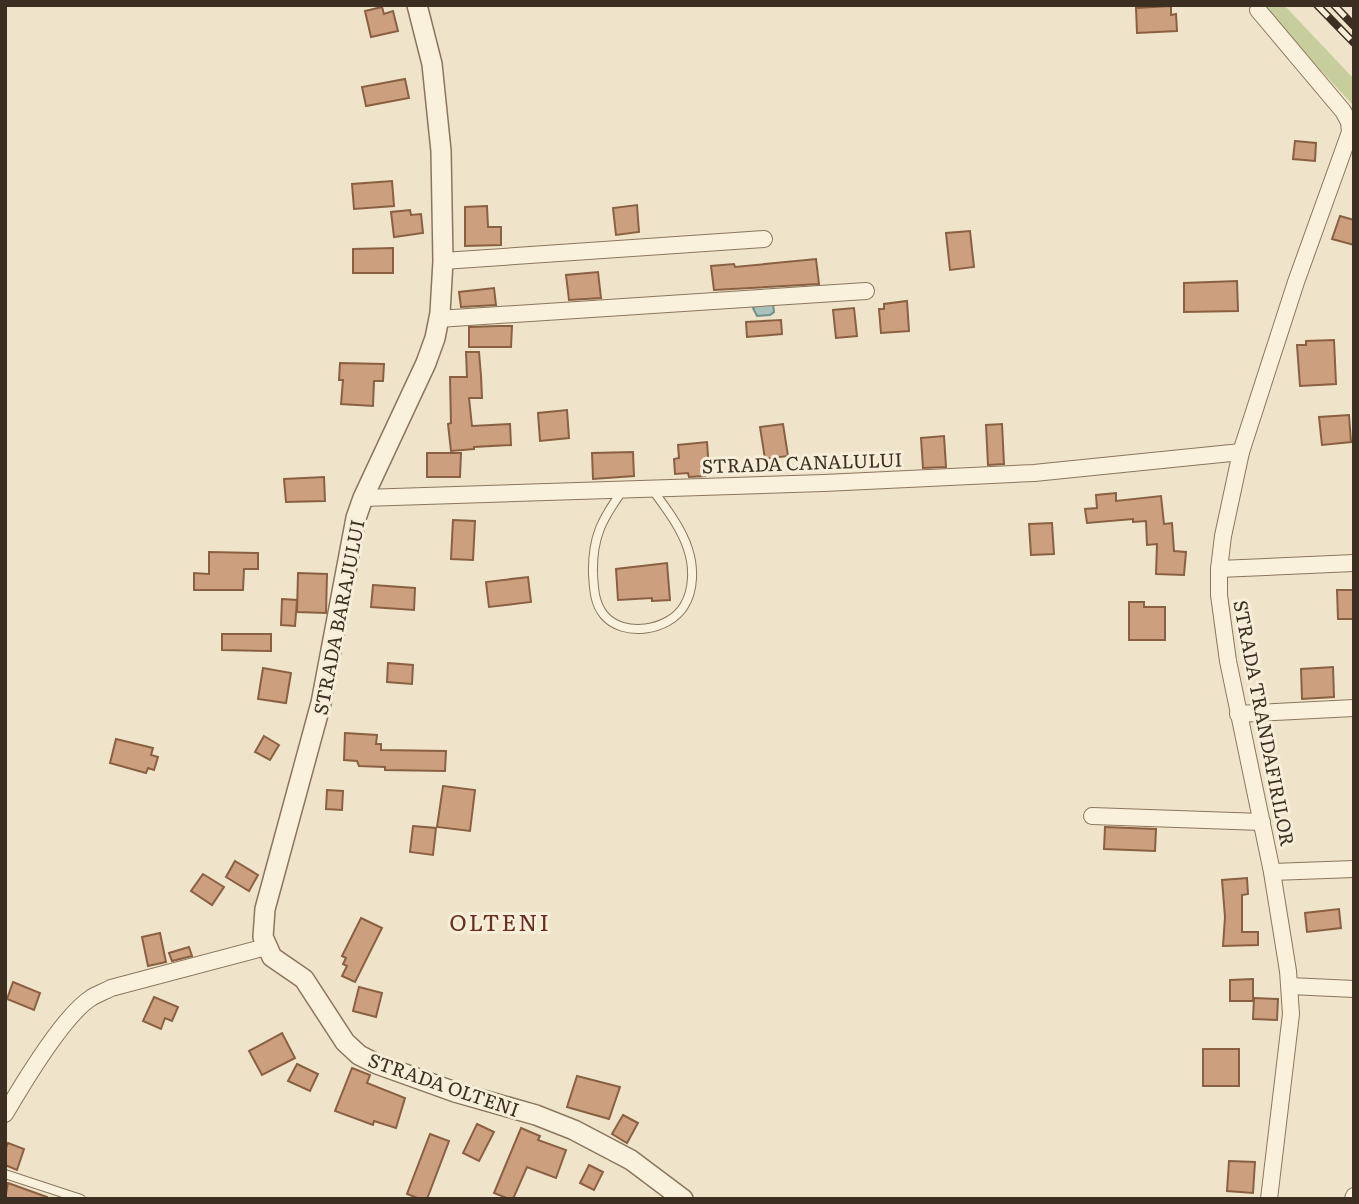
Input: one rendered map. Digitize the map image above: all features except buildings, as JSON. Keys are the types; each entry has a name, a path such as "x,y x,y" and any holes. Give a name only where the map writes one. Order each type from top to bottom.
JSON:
{"street":[{"name":"STRADA BARAJULUI","path":"266,947 263,937 265,909 321,704 356,519 363,498 426,363 440,313 443,261 441,151 432,64 417,5"},
{"name":"STRADA TRANDAFIRILOR","path":"1258,10 1343,111 1349,122 1350,132 1296,282 1241,452 1223,536 1219,569 1222,619 1238,714 1272,872 1290,986 1291,1014 1269,1199"},
{"path":"443,261 764,239"},
{"path":"438,320 866,291"},
{"name":"STRADA CANALULUI","path":"363,498 1034,473 1241,452"},
{"path":"1219,569 1354,563"},
{"path":"1238,714 1354,708"},
{"path":"1092,816 1262,822"},
{"path":"1272,872 1354,869"},
{"path":"5,1114 25,1080 61,1031 89,999 111,988 266,947"},
{"name":"STRADA OLTENI","path":"266,947 272,957 304,979 345,1042 359,1055 455,1092 536,1115 574,1130 631,1160 683,1199"},
{"path":"1290,986 1354,989"}],"lane":[{"path":"623,490 608,510 594,541 594,592 605,617 619,625 637,630 653,628 668,620 683,609 690,594 692,568 688,548 652,489"},
{"path":"5,1174 81,1199"}],"green space":[{"path":"1260,5 1284,5 1354,79 1354,106"}],"water":[{"path":"757,304 773,304 774,312 757,316 753,308"}],"railway":[{"path":"1317,5 1354,43"},
{"path":"1334,5 1354,26"}],"district":[{"name":"OLTENI","path":"500,921"}]}
